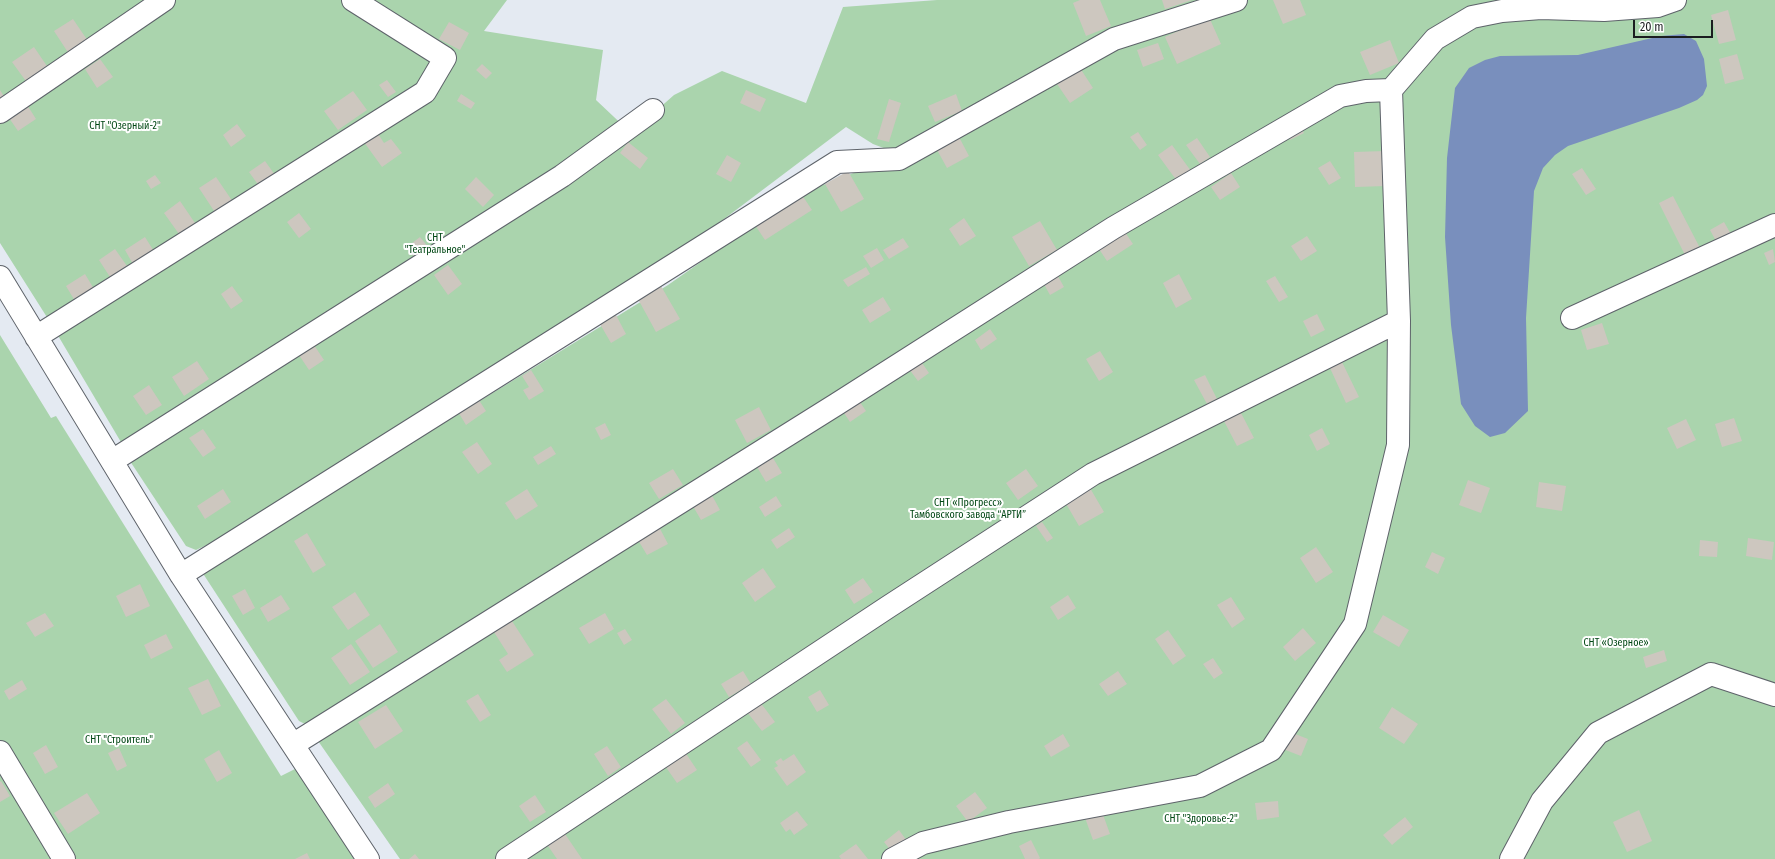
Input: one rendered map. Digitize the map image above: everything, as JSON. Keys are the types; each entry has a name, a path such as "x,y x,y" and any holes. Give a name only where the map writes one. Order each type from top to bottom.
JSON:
{"lane":[{"path":"0,112 164,0"},
{"path":"36,337 425,92 445,58 352,0"},
{"path":"181,575 837,162 899,159 1114,39 1236,0"},
{"path":"893,859 923,843 1009,822 1200,786 1271,750 1355,624 1398,445 1399,321 1391,90 1434,39 1472,17 1502,11 1525,9 1604,10 1658,6 1675,0"},
{"path":"294,744 837,404 1112,228 1340,96 1366,91 1391,90"},
{"path":"112,461 562,176 653,110"},
{"path":"1572,318 1775,225"},
{"path":"0,277 181,575 294,744 368,859"},
{"path":"507,859 1093,474 1399,321"},
{"path":"1511,859 1542,801 1598,733 1711,674 1775,695"},
{"path":"0,752 64,859"}],"green space":[{"name":"СНТ «Прогресс» Тамбовского завода “АРТИ”","path":"0,0 507,0 484,31 603,50 596,100 631,133 674,95 722,71 806,103 843,7 937,0 1775,0 1775,859 400,859 307,725 299,721 202,572 668,285 795,196 856,172 876,172 910,159 905,145 889,150 873,144 846,127 622,296 213,542 196,550 186,546 126,455 128,454 50,322 0,243"},
{"name":"СНТ \"Строитель\"","path":"0,335 51,418 56,416 281,776 297,768 355,859 0,859"}],"water":[{"path":"1684,34 1696,41 1704,59 1707,86 1703,95 1697,100 1679,108 1568,146 1555,155 1543,168 1534,191 1526,318 1528,411 1505,433 1490,437 1475,426 1461,404 1451,325 1445,237 1447,158 1455,88 1469,68 1485,60 1500,56 1578,55 1661,36"}],"building":[{"path":"1080,0 1100,0 1111,26 1086,36 1073,3"},
{"path":"1162,0 1192,0 1165,9"},
{"path":"1273,0 1300,0 1306,15 1283,24"},
{"path":"1728,10 1736,40 1719,44 1711,15"},
{"path":"1209,17 1221,44 1177,64 1165,37"},
{"path":"73,19 90,44 71,57 54,31"},
{"path":"449,22 469,33 460,50 439,39"},
{"path":"1390,40 1399,63 1370,75 1360,52"},
{"path":"1158,43 1164,59 1143,67 1137,50"},
{"path":"34,47 49,69 28,84 12,62"},
{"path":"1737,54 1744,79 1725,84 1719,59"},
{"path":"100,59 113,77 97,88 85,69"},
{"path":"482,64 492,73 486,79 476,70"},
{"path":"1080,68 1093,88 1070,103 1057,84"},
{"path":"387,80 396,92 388,97 379,85"},
{"path":"0,90 5,98 0,102"},
{"path":"746,90 766,99 760,112 740,103"},
{"path":"353,91 367,110 338,130 324,111"},
{"path":"461,94 475,103 471,109 457,101"},
{"path":"956,94 962,111 935,122 928,106"},
{"path":"889,99 901,103 889,142 877,139"},
{"path":"24,100 36,119 18,131 5,112"},
{"path":"237,124 246,136 231,147 223,135"},
{"path":"1298,124 1304,133 1290,140 1285,132"},
{"path":"375,129 384,143 391,139 402,153 382,167 361,138"},
{"path":"1138,132 1147,145 1140,150 1130,137"},
{"path":"959,137 969,156 947,168 936,148"},
{"path":"1197,138 1210,157 1200,164 1186,145"},
{"path":"628,142 648,158 640,169 620,153"},
{"path":"1172,145 1191,171 1177,181 1158,155"},
{"path":"1385,151 1386,186 1355,187 1354,152"},
{"path":"727,155 741,163 731,182 716,174"},
{"path":"265,161 275,175 259,186 249,172"},
{"path":"1330,161 1341,178 1329,185 1318,168"},
{"path":"1582,168 1596,189 1586,195 1572,174"},
{"path":"848,171 864,199 841,212 825,184"},
{"path":"1231,173 1240,187 1220,200 1211,187"},
{"path":"155,175 161,183 151,189 146,181"},
{"path":"216,177 233,202 216,214 199,188"},
{"path":"476,177 494,195 483,207 465,189"},
{"path":"800,192 812,210 765,240 753,222"},
{"path":"1673,196 1700,248 1685,255 1659,203"},
{"path":"180,201 195,223 179,234 164,213"},
{"path":"299,213 311,229 299,238 287,222"},
{"path":"964,218 976,236 960,246 949,229"},
{"path":"1040,221 1057,250 1029,266 1012,237"},
{"path":"1724,222 1732,236 1717,243 1710,230"},
{"path":"1123,229 1133,244 1107,261 1097,246"},
{"path":"1307,236 1317,251 1301,261 1291,246"},
{"path":"145,237 155,253 134,266 125,250"},
{"path":"420,237 429,248 415,258 407,247"},
{"path":"903,238 909,247 889,259 883,250"},
{"path":"877,248 884,260 871,268 863,256"},
{"path":"115,249 127,266 110,277 99,260"},
{"path":"1773,249 1775,262 1769,265 1764,253"},
{"path":"448,265 462,284 448,295 434,275"},
{"path":"866,267 870,274 848,287 843,280"},
{"path":"1054,269 1064,287 1050,295 1040,277"},
{"path":"85,274 94,289 75,301 66,286"},
{"path":"1179,274 1192,299 1176,308 1163,283"},
{"path":"1275,276 1288,297 1279,302 1266,281"},
{"path":"232,286 243,301 231,309 221,294"},
{"path":"661,286 680,319 656,332 638,299"},
{"path":"883,297 891,310 870,323 862,310"},
{"path":"1317,314 1325,330 1311,337 1303,321"},
{"path":"616,315 626,334 611,343 600,324"},
{"path":"1602,323 1609,344 1587,350 1581,330"},
{"path":"990,329 997,339 981,350 975,340"},
{"path":"312,342 324,360 309,370 297,352"},
{"path":"1100,351 1113,372 1099,381 1086,359"},
{"path":"918,357 929,373 918,381 906,365"},
{"path":"197,361 209,379 184,396 172,377"},
{"path":"1342,362 1359,397 1346,403 1330,368"},
{"path":"531,370 544,391 529,400 523,390 529,387 522,376"},
{"path":"1205,375 1217,399 1207,404 1194,380"},
{"path":"149,385 162,405 146,415 133,396"},
{"path":"477,397 486,411 466,425 457,410"},
{"path":"858,399 866,411 850,422 842,410"},
{"path":"759,407 771,430 747,443 735,420"},
{"path":"1241,413 1254,438 1237,446 1224,421"},
{"path":"1734,418 1742,441 1722,447 1715,424"},
{"path":"1686,419 1696,440 1677,449 1667,428"},
{"path":"605,423 611,435 601,440 595,428"},
{"path":"1322,428 1330,444 1317,451 1309,435"},
{"path":"203,429 216,448 203,457 189,438"},
{"path":"477,442 492,464 478,474 462,452"},
{"path":"551,446 556,454 538,465 533,457"},
{"path":"770,453 782,473 766,482 754,462"},
{"path":"673,469 683,485 659,499 649,483"},
{"path":"1026,469 1038,486 1018,500 1006,483"},
{"path":"1468,480 1490,488 1481,513 1459,505"},
{"path":"1539,482 1566,486 1562,511 1536,507"},
{"path":"1090,488 1104,512 1079,526 1065,502"},
{"path":"223,489 231,502 205,519 197,506"},
{"path":"527,489 538,506 516,520 505,503"},
{"path":"709,490 720,510 701,520 690,501"},
{"path":"776,496 782,506 765,517 759,507"},
{"path":"1042,522 1053,538 1047,542 1036,526"},
{"path":"657,523 668,544 647,555 635,535"},
{"path":"789,528 795,537 777,549 771,540"},
{"path":"307,533 326,565 313,573 294,541"},
{"path":"1748,538 1774,542 1772,560 1746,556"},
{"path":"1700,540 1718,542 1717,557 1699,556"},
{"path":"1316,547 1333,572 1316,583 1300,558"},
{"path":"1432,552 1445,558 1438,574 1425,567"},
{"path":"763,568 776,587 755,602 742,583"},
{"path":"863,578 873,592 854,604 845,590"},
{"path":"140,584 150,606 126,617 116,596"},
{"path":"245,589 255,608 243,615 232,596"},
{"path":"355,592 370,615 348,630 332,607"},
{"path":"281,595 290,609 268,622 260,608"},
{"path":"1068,595 1076,608 1058,620 1050,607"},
{"path":"1231,597 1245,619 1232,628 1217,605"},
{"path":"45,613 54,626 35,637 26,623"},
{"path":"605,613 614,629 589,644 579,628"},
{"path":"1383,615 1409,630 1399,647 1373,632"},
{"path":"510,618 534,655 507,672 499,660 508,654 492,629"},
{"path":"380,624 398,652 373,668 355,641"},
{"path":"1303,628 1316,643 1295,661 1283,647"},
{"path":"625,629 632,640 624,645 617,633"},
{"path":"1168,630 1186,656 1173,665 1155,639"},
{"path":"166,634 173,648 151,659 144,645"},
{"path":"351,644 370,672 350,685 331,658"},
{"path":"1664,650 1667,661 1646,668 1643,657"},
{"path":"1213,658 1223,673 1214,679 1203,664"},
{"path":"743,671 751,684 729,697 721,684"},
{"path":"1118,671 1127,684 1108,696 1099,684"},
{"path":"208,679 221,706 202,715 188,688"},
{"path":"22,680 27,689 9,700 4,691"},
{"path":"820,690 829,705 817,712 808,697"},
{"path":"478,694 491,715 480,722 466,701"},
{"path":"666,699 685,723 671,734 652,709"},
{"path":"760,702 775,722 762,731 747,712"},
{"path":"386,705 403,731 375,749 358,722"},
{"path":"1392,707 1418,724 1404,744 1379,728"},
{"path":"1290,732 1308,739 1301,756 1283,749"},
{"path":"1063,734 1070,746 1051,757 1044,746"},
{"path":"747,741 761,760 751,767 737,748"},
{"path":"46,745 58,767 45,774 33,753"},
{"path":"607,746 621,767 608,776 594,754"},
{"path":"119,748 127,766 117,771 108,753"},
{"path":"683,749 697,770 677,783 663,763"},
{"path":"219,750 232,773 217,782 204,759"},
{"path":"794,754 806,772 787,786 774,768 778,766 775,762 781,758 783,761"},
{"path":"1,781 10,796 0,802 0,782"},
{"path":"388,783 395,794 375,808 368,797"},
{"path":"975,792 987,808 968,822 956,806"},
{"path":"87,793 100,813 68,834 54,813"},
{"path":"535,795 546,812 530,822 519,806"},
{"path":"1278,801 1279,817 1257,820 1255,803"},
{"path":"1101,809 1110,834 1093,840 1084,815"},
{"path":"1639,810 1652,841 1627,852 1613,822"},
{"path":"797,811 808,825 794,835 790,829 786,832 780,823"},
{"path":"1405,817 1413,827 1392,845 1383,835"},
{"path":"899,830 907,841 892,852 884,842"},
{"path":"563,831 582,859 557,859 546,843"},
{"path":"1031,840 1040,858 1039,859 1025,859 1019,846"},
{"path":"856,844 868,859 841,859 839,856"},
{"path":"307,853 310,859 295,859"},
{"path":"415,854 419,859 409,859"}],"park label":[{"name":"СНТ \"Озерный-2\"","path":"125,126"},
{"name":"СНТ \"Театральное\"","path":"435,244"},
{"name":"СНТ «Озерное»","path":"1616,643"},
{"name":"СНТ \"Здоровье-2\"","path":"1201,819"}]}
